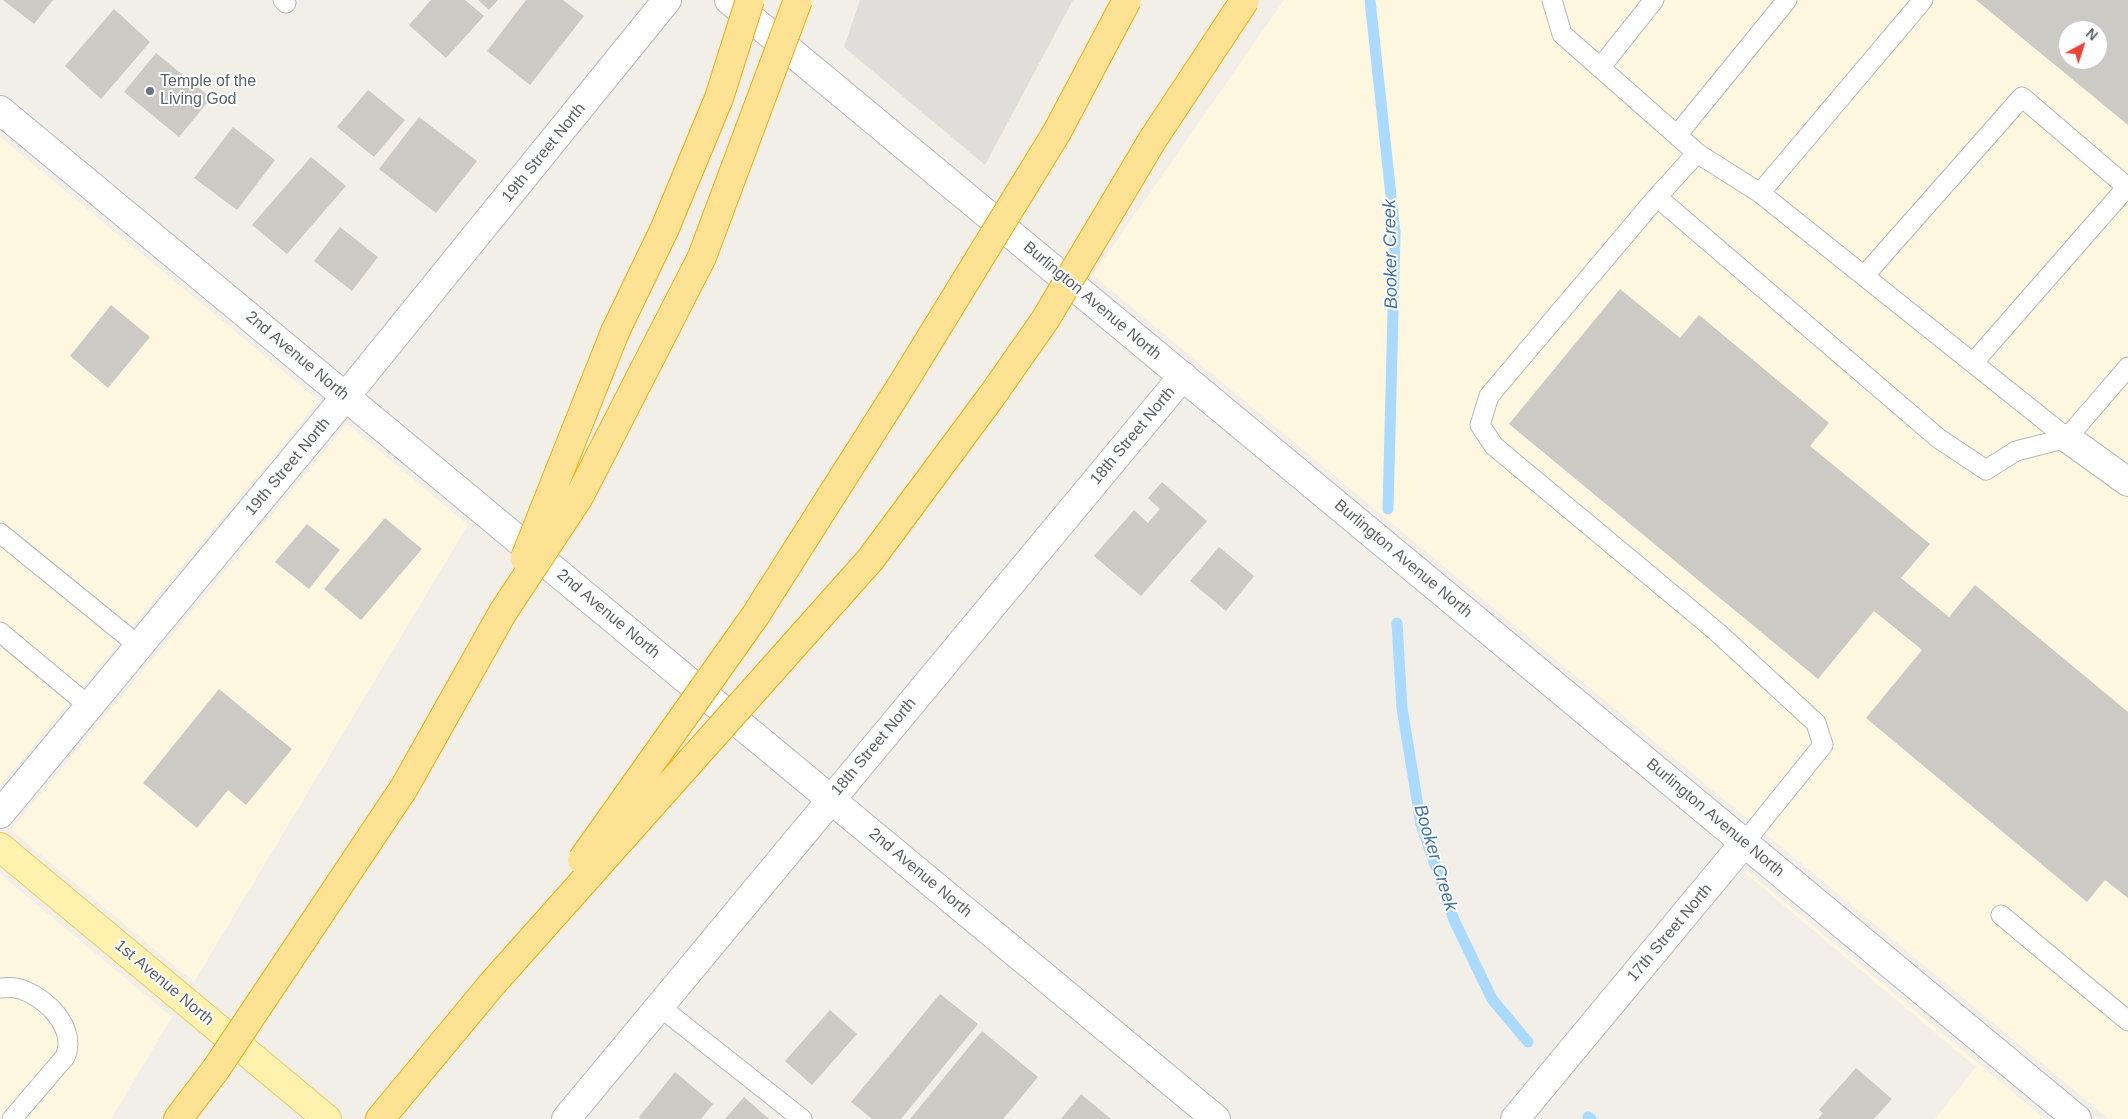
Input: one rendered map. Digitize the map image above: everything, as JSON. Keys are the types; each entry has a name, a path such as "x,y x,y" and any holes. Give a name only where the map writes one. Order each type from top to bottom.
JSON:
{"highway":[{"path":"503,612 615,332 665,228 716,106 750,0"},
{"path":"178,1119 216,1069 404,788 503,612 578,497 702,257 798,0"},
{"path":"494,983 755,616 903,383 1057,132 1127,0"},
{"path":"380,1119 494,983 870,560 991,397 1045,320 1153,139 1245,0"}],"main road":[{"name":"1st Avenue North","path":"0,847 327,1119"}],"street":[{"name":"19th Street North","path":"0,814 346,396 667,0"},
{"name":"Burlington Avenue North","path":"729,0 2077,1119"},
{"name":"2nd Avenue North","path":"0,110 1216,1119"},
{"name":"18th Street North","path":"566,1119 1183,376"},
{"path":"2067,438 2128,482"},
{"name":"17th Street North","path":"1516,1119 1744,843"}],"lane":[{"path":"1552,0 1562,34 1697,153 1760,193 2067,438"},
{"path":"1600,68 1654,0"},
{"path":"1677,135 1788,0"},
{"path":"1760,193 1923,0"},
{"path":"1864,276 2022,97 2127,187 1973,363"},
{"path":"1697,153 1657,197 1938,438 1986,470 2016,451 2067,438 2128,367"},
{"name":"17th Street North","path":"1657,197 1489,396 1480,425 1494,446 1716,631 1816,723 1823,745 1744,843"},
{"path":"0,533 139,646"},
{"path":"0,632 89,706"},
{"path":"2001,915 2128,1021"},
{"path":"0,988 16,988 38,998 57,1015 67,1032 69,1047 65,1057 12,1119"},
{"path":"660,1006 802,1119"}],"shaded area":[{"path":"860,0 1073,0 985,165 844,47"},
{"path":"1284,0 2128,0 2128,1119 2109,1119 1093,275"},
{"path":"0,137 319,401 0,786"},
{"path":"347,424 468,525 194,982 11,830"},
{"path":"1746,870 2045,1119 1935,1119 1976,1067 1744,872"},
{"path":"0,874 172,1017 111,1119 0,1119"}],"building":[{"path":"3,0 53,0 34,24"},
{"path":"431,0 465,0 484,16 446,58 409,25"},
{"path":"478,0 498,0 489,10"},
{"path":"526,0 563,0 584,16 530,85 487,51"},
{"path":"1976,0 2128,0 2128,125 2061,70 2108,70 2108,20 2058,20 2058,67"},
{"path":"114,9 150,42 101,99 65,66"},
{"path":"156,53 211,98 179,137 124,92"},
{"path":"368,90 405,120 374,157 337,127"},
{"path":"419,117 477,161 436,213 379,169"},
{"path":"233,127 275,160 237,210 194,178"},
{"path":"311,157 346,186 287,254 252,225"},
{"path":"340,227 378,257 352,291 314,261"},
{"path":"1620,289 1680,338 1699,315 1829,423 1810,446 1930,544 1901,578 1949,617 1975,585 2128,712 2128,898 2105,880 2087,902 1866,718 1922,650 1874,611 1818,679 1509,424"},
{"path":"111,305 150,337 108,388 70,356"},
{"path":"1162,482 1207,521 1141,596 1094,556 1134,510 1148,523 1160,509 1148,498"},
{"path":"385,518 422,549 361,620 324,589"},
{"path":"307,524 340,550 309,589 275,562"},
{"path":"1219,547 1254,576 1226,611 1190,581"},
{"path":"219,689 292,749 246,805 228,790 197,828 143,783"},
{"path":"940,994 978,1024 901,1119 872,1119 851,1102"},
{"path":"830,1010 857,1034 812,1085 785,1061"},
{"path":"982,1031 1038,1077 1003,1119 910,1119"},
{"path":"1856,1068 1892,1099 1874,1119 1818,1119 1823,1113 1819,1110"},
{"path":"675,1072 713,1104 701,1119 641,1119 639,1117"},
{"path":"1081,1094 1111,1119 1061,1119"},
{"path":"744,1097 769,1119 725,1119"}],"waterway":[{"name":"Booker Creek","path":"1370,0 1395,233 1388,509"},
{"name":"Booker Creek","path":"1397,623 1402,708 1421,824 1454,920 1492,999 1528,1042"}],"place":[{"name":"Temple of the Living God","path":"150,91"}]}
